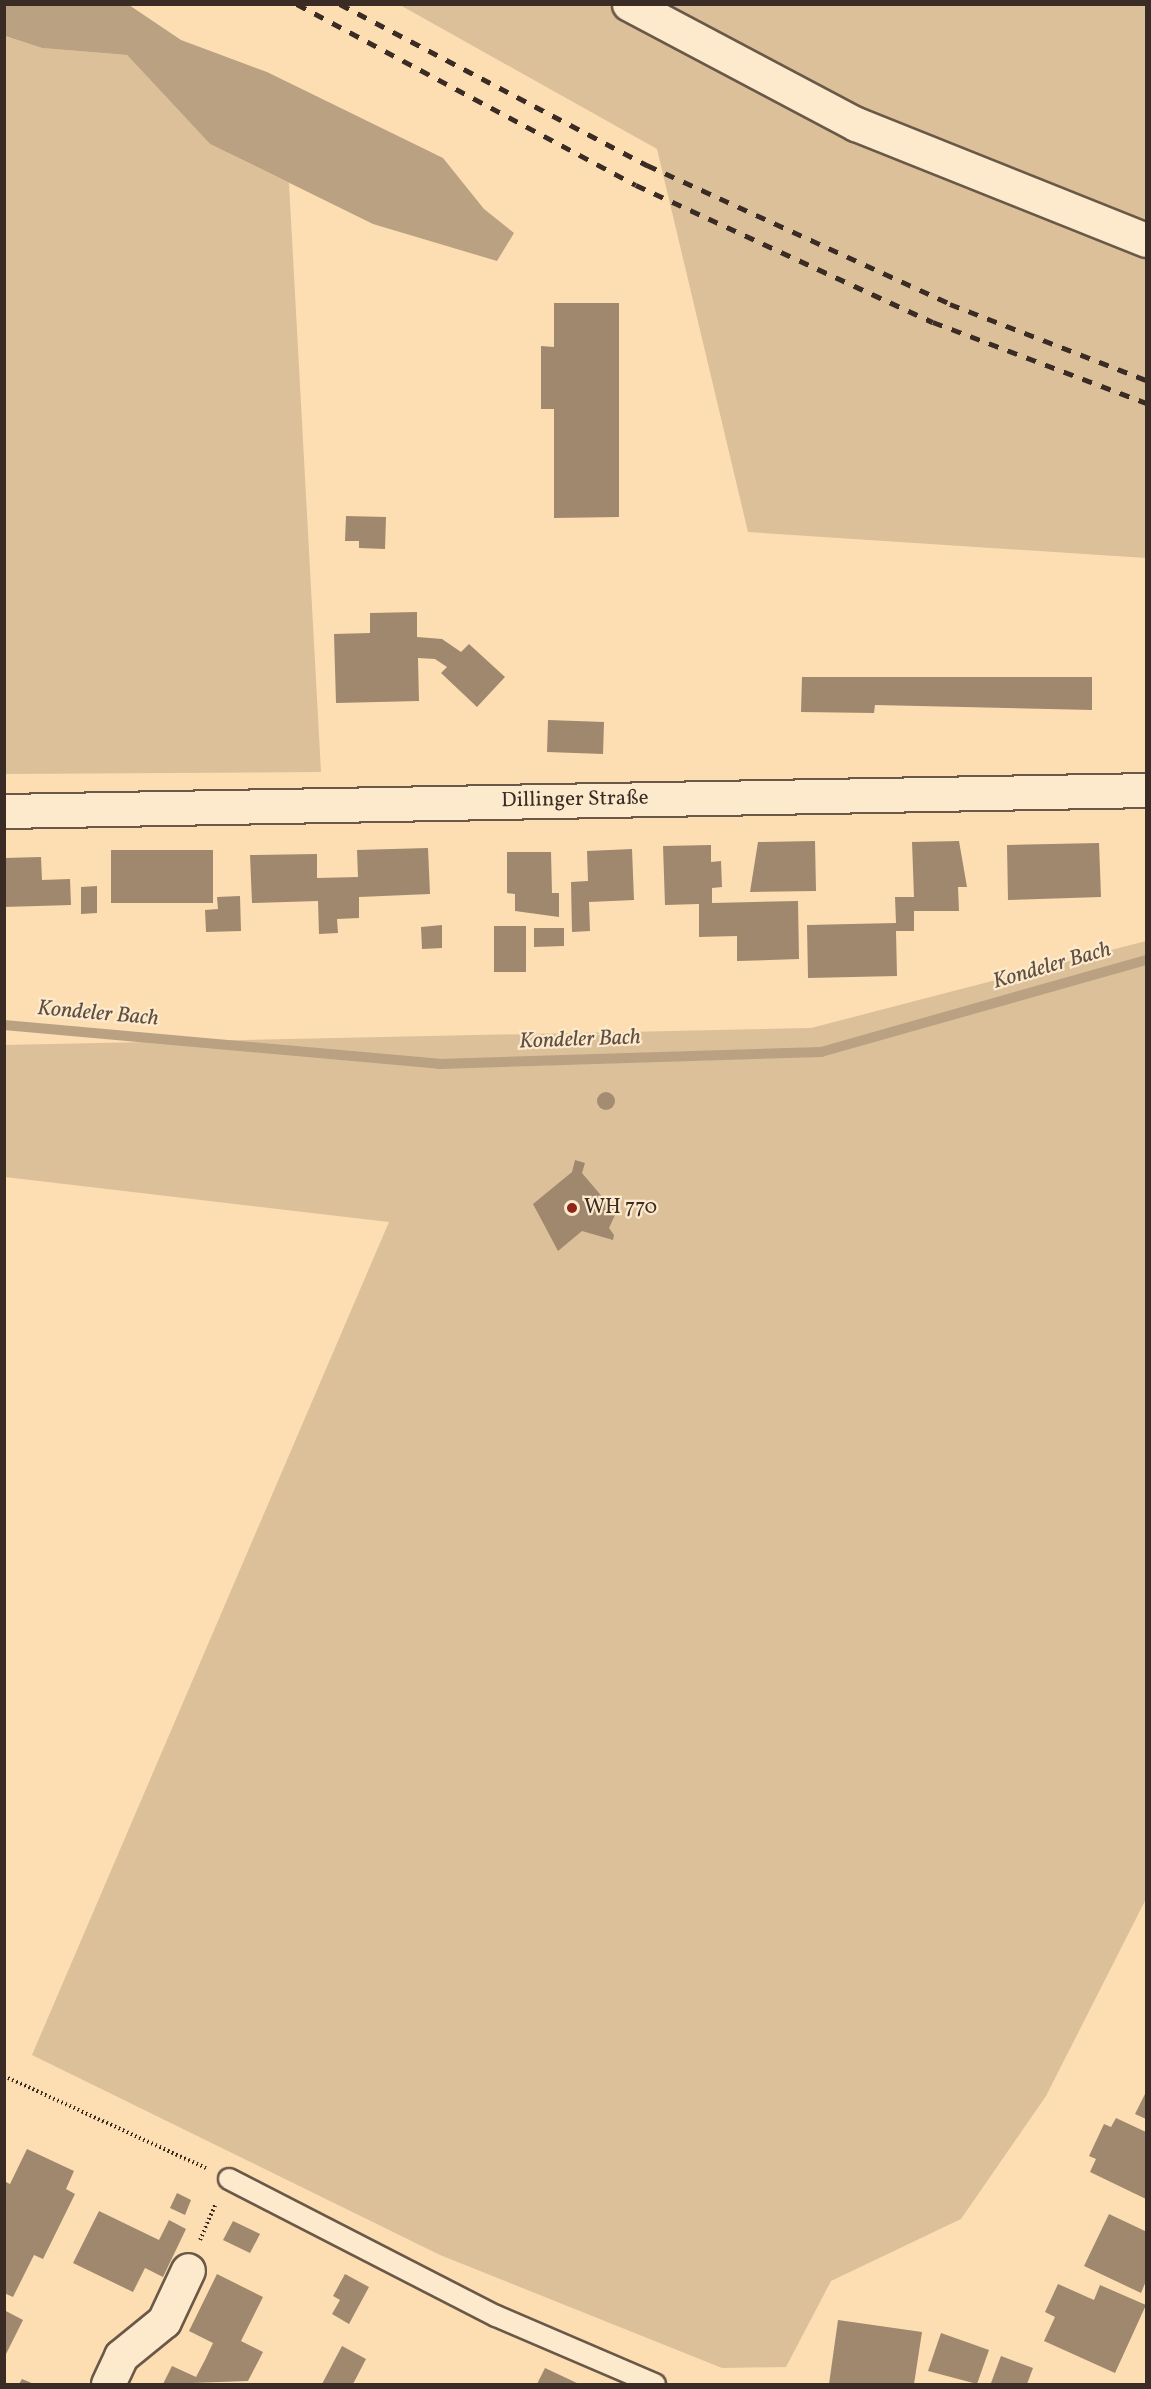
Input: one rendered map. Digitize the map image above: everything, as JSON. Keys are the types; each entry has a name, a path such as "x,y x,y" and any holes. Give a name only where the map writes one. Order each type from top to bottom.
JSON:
{"street":[{"path":"628,4 856,124 1146,240"},
{"name":"Dillinger Straße","path":"4,811 1146,790"},
{"path":"108,2385 121,2356 164,2321 188,2270"}],"lane":[{"path":"229,2179 496,2316 656,2385"}],"path":[{"path":"4,2076 229,2179 188,2270"}],"shaded area":[{"path":"5,4 129,5 181,40 267,72 443,158 484,209 514,233 497,261 373,224 210,144 127,55 42,48 5,36"},
{"path":"400,5 1146,5 1146,558 748,532 657,149"},
{"path":"4,36 42,48 127,55 210,144 289,183 321,772 5,774"},
{"path":"1146,941 1146,1899 1046,2096 961,2219 831,2281 786,2367 722,2368 440,2255 32,2055 389,1222 5,1177 4,1045 811,1028"}],"building":[{"path":"554,303 619,303 619,517 554,518 554,409 541,409 541,346 554,347"},
{"path":"346,516 386,517 385,549 359,548 359,541 345,541"},
{"path":"417,612 417,637 442,639 461,652 469,644 505,677 477,707 441,673 447,667 435,659 418,658 419,701 336,703 334,634 370,633 370,613"},
{"path":"802,677 1092,677 1092,710 875,705 874,713 801,712"},
{"path":"548,720 604,722 603,754 547,752"},
{"path":"815,841 816,891 750,892 758,842"},
{"path":"959,841 967,887 958,887 959,911 914,911 914,931 896,931 897,976 808,978 807,925 896,923 895,897 914,897 912,842"},
{"path":"1099,843 1101,897 1008,900 1007,845"},
{"path":"711,845 711,862 721,861 722,887 712,888 712,903 798,901 799,959 737,961 737,936 699,937 699,904 665,905 663,846"},
{"path":"428,848 430,894 359,897 359,918 337,919 338,933 319,934 318,901 252,903 250,855 317,854 317,878 358,877 357,850"},
{"path":"632,849 634,900 589,902 590,931 572,932 571,882 588,881 587,851"},
{"path":"111,850 213,850 213,903 111,903"},
{"path":"507,852 551,852 552,893 559,893 559,917 515,911 515,894 507,893"},
{"path":"41,857 42,880 70,879 71,905 4,907 4,858"},
{"path":"97,886 97,913 81,914 81,887"},
{"path":"240,896 241,931 206,932 205,910 218,909 217,897"},
{"path":"442,925 442,948 422,949 421,927"},
{"path":"494,926 526,926 526,972 494,972"},
{"path":"534,928 564,928 564,946 534,947"},
{"name":"WH 770","path":"575,1160 585,1163 582,1173 616,1213 609,1228 614,1235 613,1240 582,1231 558,1251 533,1204 572,1172"},
{"path":"1146,2092 1146,2119 1135,2114"},
{"path":"1116,2118 1146,2132 1146,2199 1090,2172 1096,2159 1089,2156 1104,2124 1111,2127"},
{"path":"27,2149 74,2171 66,2189 75,2194 43,2259 34,2255 13,2297 4,2293 4,2181 10,2184"},
{"path":"177,2193 191,2200 185,2215 170,2208"},
{"path":"99,2211 159,2240 169,2220 186,2229 163,2277 145,2268 133,2292 73,2263"},
{"path":"1109,2214 1145,2231 1146,2227 1146,2281 1141,2293 1084,2266"},
{"path":"233,2221 260,2234 250,2253 223,2240"},
{"path":"217,2274 263,2297 241,2341 263,2352 248,2381 163,2384 172,2366 196,2377 205,2360 213,2343 189,2331"},
{"path":"345,2274 369,2287 349,2324 332,2314 340,2300 333,2296"},
{"path":"1058,2284 1094,2300 1100,2285 1146,2305 1115,2373 1044,2341 1055,2317 1045,2312"},
{"path":"4,2310 23,2320 4,2358"},
{"path":"838,2320 922,2332 914,2384 829,2384"},
{"path":"941,2333 989,2350 977,2384 928,2371"},
{"path":"342,2346 366,2359 353,2384 322,2384"},
{"path":"1001,2356 1033,2368 1027,2384 991,2383"},
{"path":"545,2368 579,2384 537,2384"},
{"path":"22,2379 34,2384 19,2384"}],"waterway":[{"name":"Kondeler Bach","path":"4,1025 439,1064 821,1052 1146,960"}],"railway":[{"path":"297,4 636,185 933,322 1146,403"},
{"path":"340,4 647,165 950,304 1146,380"}],"place":[{"name":"WH 770","path":"572,1208"}]}
